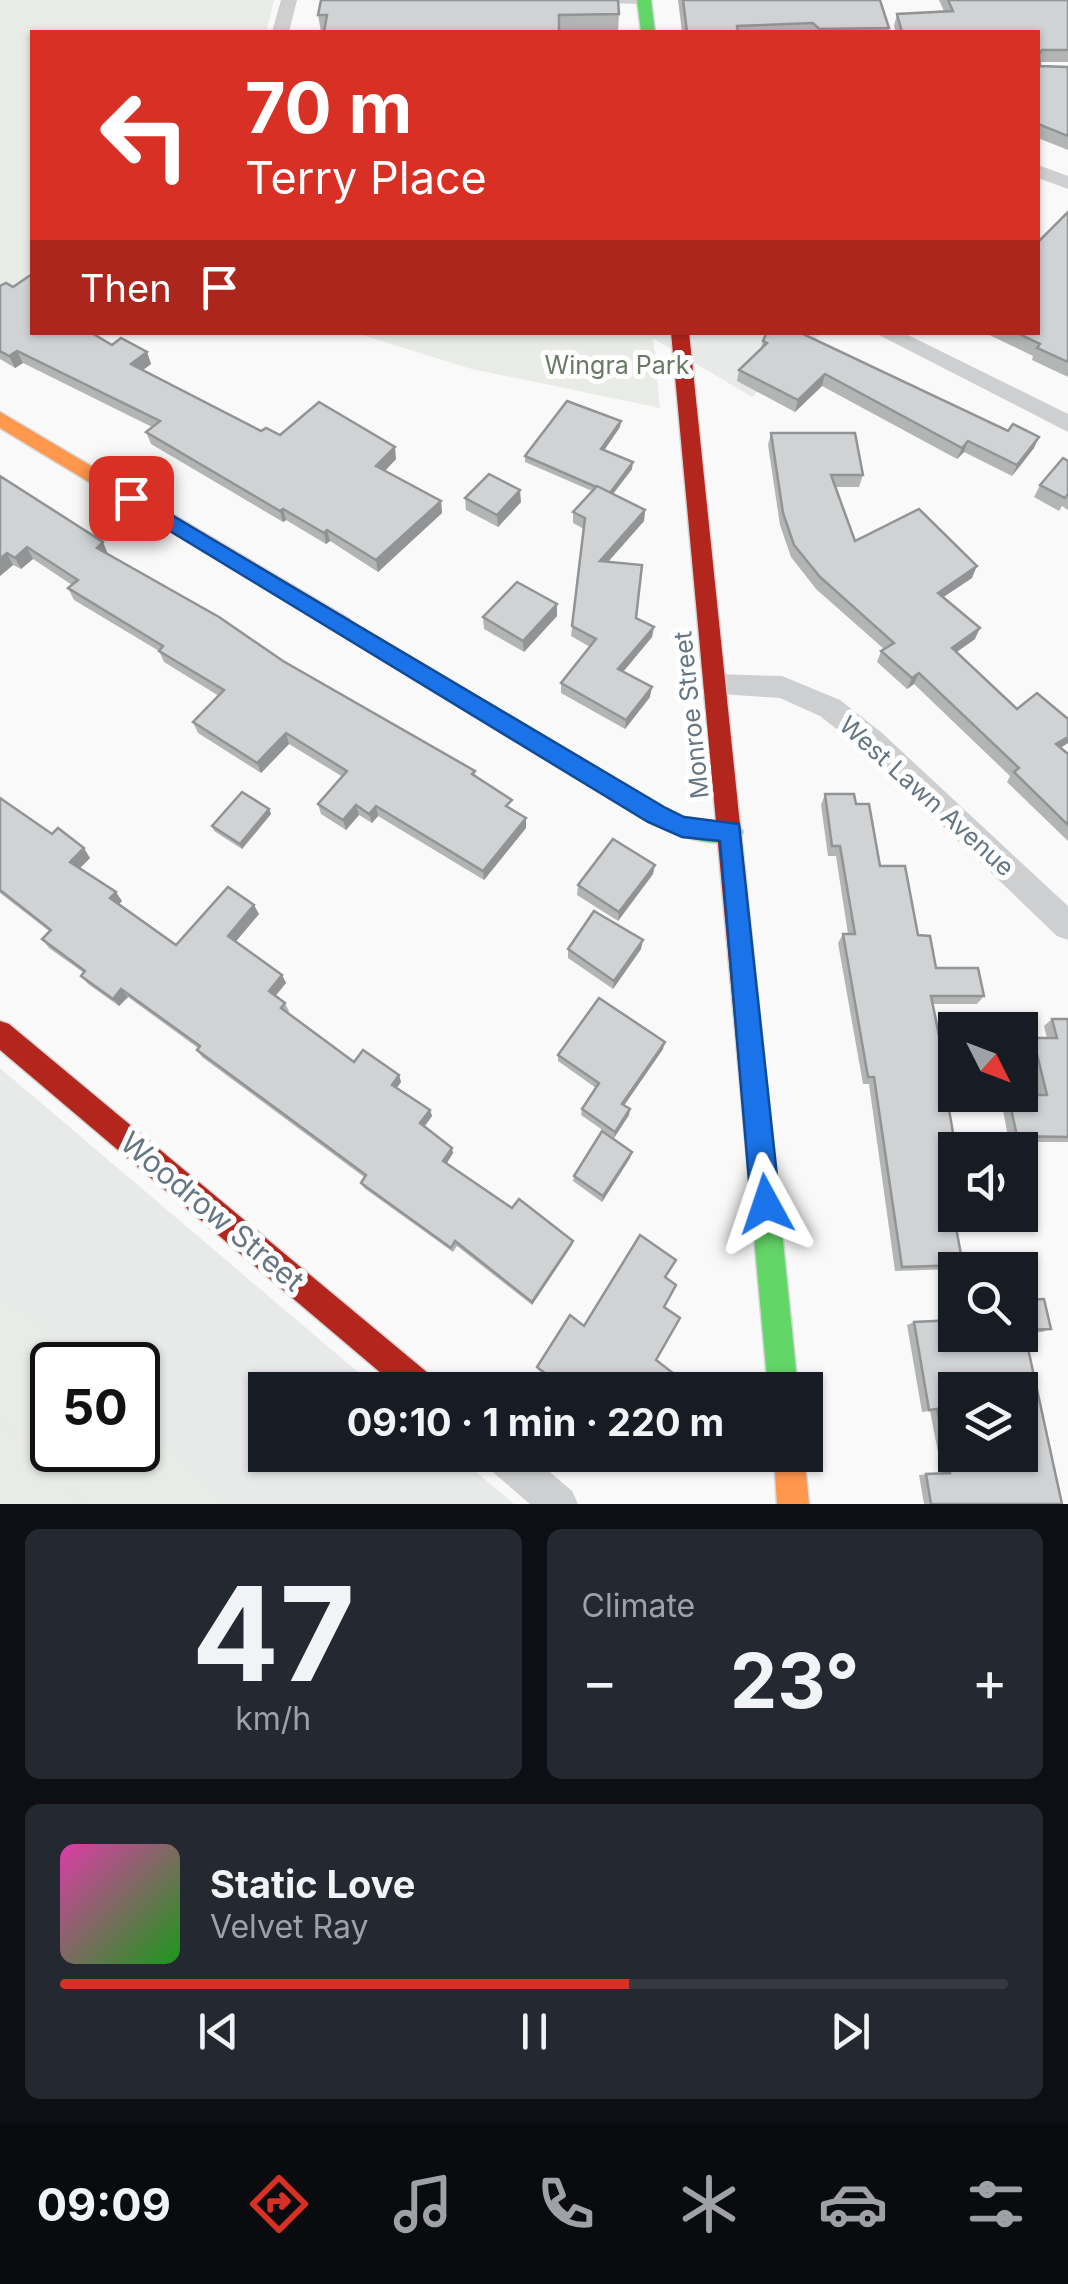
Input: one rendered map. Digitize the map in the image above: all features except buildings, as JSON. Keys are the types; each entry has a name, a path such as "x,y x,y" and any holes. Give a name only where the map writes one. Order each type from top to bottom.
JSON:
{"street":[{"path":"282,30 289,0"},
{"path":"644,0 648,30"},
{"path":"1040,172 1068,184"},
{"name":"Monroe Street","path":"680,335 781,1372"},
{"path":"889,335 1068,424"},
{"path":"0,419 656,815 682,827 731,832"},
{"name":"West Lawn Avenue","path":"715,685 782,686 830,708 886,754 1068,926"},
{"name":"Woodrow Street","path":"0,1033 403,1372"},
{"path":"521,1472 559,1504"},
{"path":"790,1472 793,1504"}],"lane":[{"path":"579,0 644,0"}],"shaded area":[{"path":"647,335 819,335 752,397"},
{"path":"0,1068 358,1372 248,1372 248,1472 476,1472 514,1504 0,1504"}],"green space":[{"path":"0,0 274,0 266,30 30,30 30,279 0,294"},
{"name":"Wingra Park","path":"362,335 648,335 653,338 660,408 468,368"},
{"path":"0,1300 30,1316 59,1342 30,1342 30,1444 0,1413"},
{"path":"0,1420 30,1451 30,1472 50,1472 80,1504 0,1504"},
{"path":"160,1441 223,1504 87,1504 56,1472 160,1472"}],"traffic: fast":[{"path":"644,0 648,30"},
{"path":"342,625 656,815 682,827 731,832"},
{"path":"764,1192 781,1372"}],"traffic: slow":[{"path":"0,419 342,625"},
{"path":"790,1472 793,1504"}],"traffic: jam":[{"path":"680,335 764,1192"},
{"path":"0,1033 403,1372"}],"route":[{"path":"131,498 656,815 682,827 731,832 766,1204"}]}
